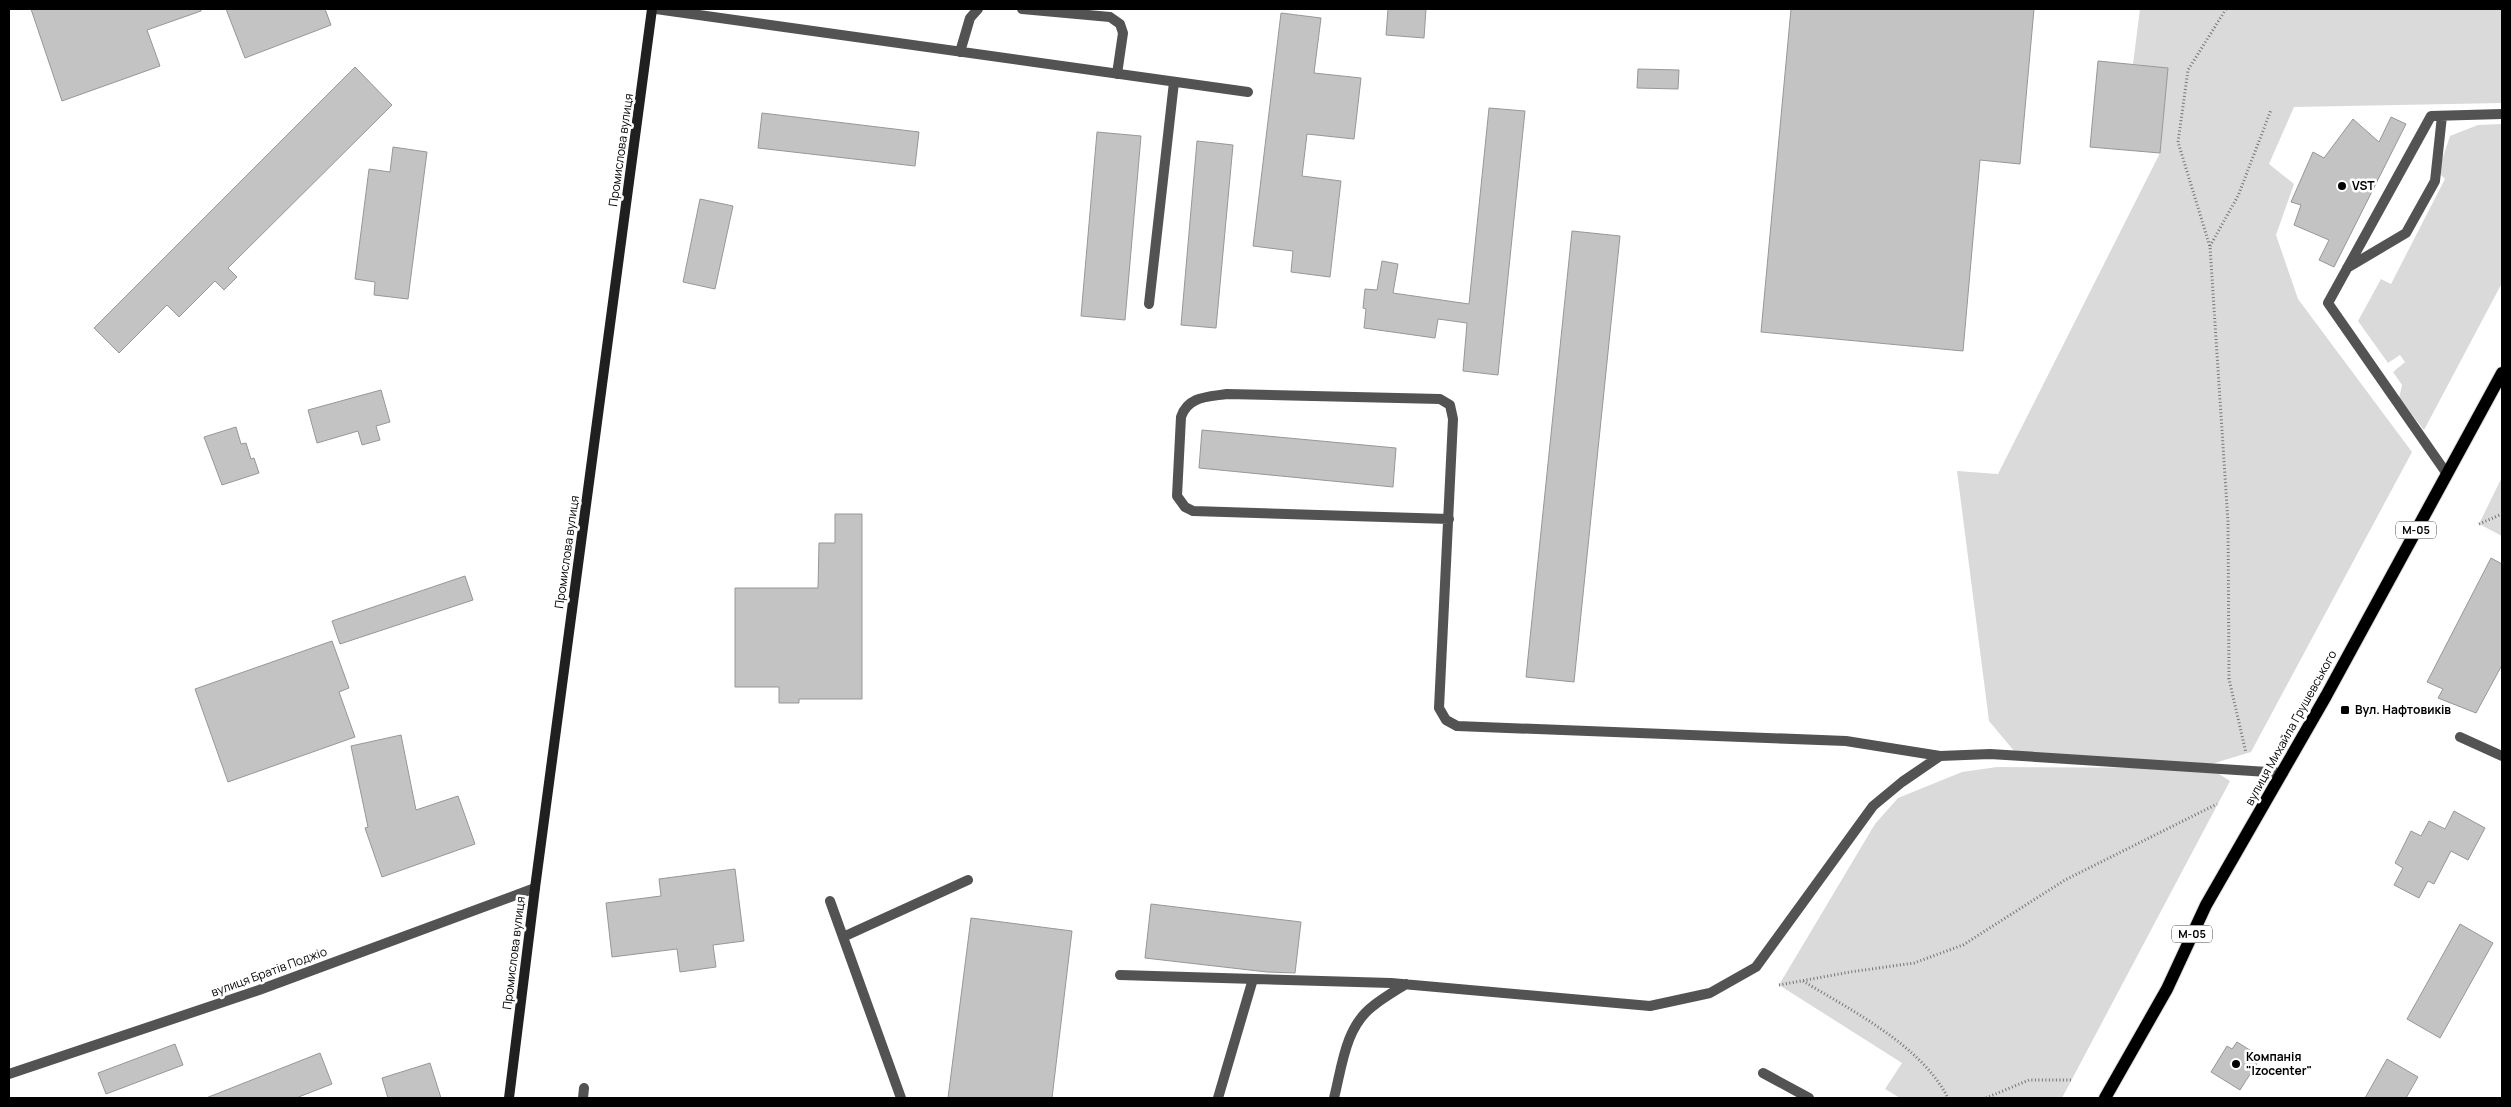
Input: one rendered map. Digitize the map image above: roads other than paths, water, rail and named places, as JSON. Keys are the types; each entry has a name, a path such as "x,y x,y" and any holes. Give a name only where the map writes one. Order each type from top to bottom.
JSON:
{"main road":[{"name":"вулиця Михайла Грушевського","path":"2105,1098 2167,989 2206,905 2283,772 2502,372"}],"street":[{"name":"Промислова вулиця","path":"509,1098 535,888 652,9"},
{"path":"656,9 1248,92"},
{"path":"960,52 970,18 978,9"},
{"path":"1022,9 1110,17 1120,24 1123,32 1117,74"},
{"path":"1149,304 1174,82"},
{"path":"2447,474 2328,303 2431,116 2502,114"},
{"path":"2346,269 2406,233 2435,181 2442,116"},
{"path":"1449,519 1193,511 1185,507 1177,496 1181,417 1184,408 1194,399 1227,394 1440,399 1450,405 1454,419 1449,519 1439,708 1446,720 1457,726 1846,741 1940,756 1990,754 2283,772"},
{"path":"2460,737 2502,756"},
{"path":"1120,976 1406,984 1650,1006 1710,993 1756,967 1874,806 1902,782 1940,756"},
{"path":"843,937 968,880"},
{"name":"вулиця Братів Поджіо","path":"9,1074 259,990 535,888"},
{"path":"830,901 901,1098"},
{"path":"1218,1098 1253,979"},
{"path":"1334,1098 1346,1048 1354,1028 1371,1007 1406,984"},
{"path":"1763,1073 1809,1098"}],"place":[{"name":"VST","path":"2342,186"},
{"name":"Вул. Нафтовиків","path":"2345,710"},
{"name":"Компанія \"Izocenter\"","path":"2236,1064"}]}
